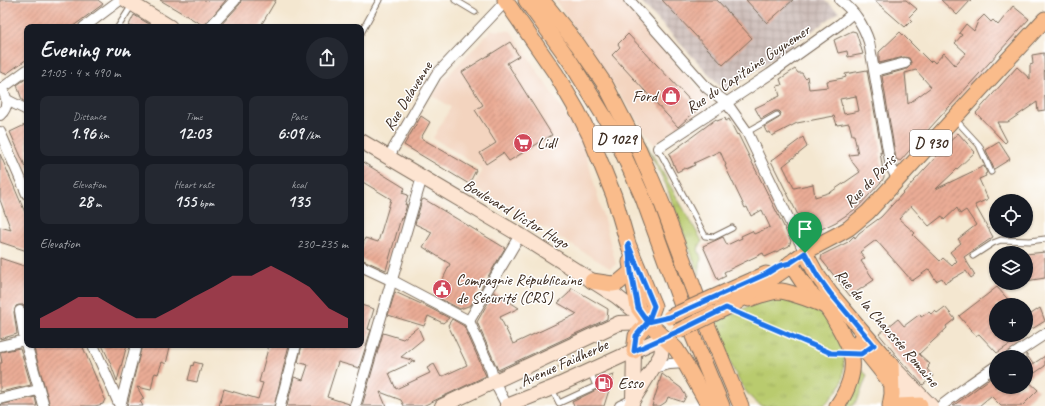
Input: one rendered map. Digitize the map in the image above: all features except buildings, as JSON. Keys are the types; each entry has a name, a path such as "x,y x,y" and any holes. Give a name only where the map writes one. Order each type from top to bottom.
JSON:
{"main road":[{"name":"D 1029","path":"526,0 570,61 612,129 643,198 693,336 722,406"},
{"name":"D 1029","path":"542,0 578,45 606,86 639,150 661,201 728,377 741,406"},
{"path":"126,1 165,24"},
{"path":"506,1 556,74 590,136 614,196 628,244 654,306 648,322 636,336 632,403"},
{"name":"Rue de Paris","path":"725,308 784,270 790,263 805,253 849,228 868,212 1045,20"},
{"name":"Boulevard Victor Hugo","path":"364,143 520,235 616,296 648,322"},
{"path":"628,244 631,272 638,308 648,322 676,349 709,406"},
{"name":"Rue de la Chaussée Romaine","path":"805,253 817,275 830,293 925,406"},
{"name":"Rue de Paris","path":"648,322 670,317 779,266 790,263"},
{"name":"Rue de la Chaussée Romaine","path":"790,263 809,292 839,319 902,395 925,406"},
{"path":"592,281 612,284 618,283 631,272"},
{"path":"725,308 759,296 780,291 792,293 826,307 838,327 851,354 852,366 848,386 838,406"},
{"name":"D 930","path":"664,337 725,308"},
{"name":"Avenue Faidherbe","path":"442,406 619,322 648,322"},
{"path":"632,403 661,355 664,337"},
{"name":"Avenue Faidherbe","path":"511,405 664,337"},
{"path":"890,406 892,394 891,364"},
{"path":"728,377 753,406"},
{"path":"898,406 925,406"}],"street":[{"path":"213,24 235,0"},
{"path":"629,0 706,88 726,102 747,132 805,253"},
{"path":"842,0 863,25 869,42 891,167 898,180"},
{"path":"89,24 126,1"},
{"name":"Rue Delavenne","path":"388,158 436,75 506,1"},
{"name":"Rue du Capitaine Guynemer","path":"658,148 840,24 853,13"},
{"path":"875,71 905,63"},
{"path":"24,72 0,89 7,100 24,108"},
{"path":"0,115 5,109 7,100"},
{"path":"0,132 24,187"},
{"path":"355,406 422,177"},
{"path":"469,320 520,235"},
{"path":"364,267 469,320 491,370 494,382"},
{"path":"20,311 24,321"},
{"path":"1021,350 1045,334"},
{"path":"0,346 24,340"},
{"path":"27,348 38,390 44,406"},
{"path":"94,348 120,406"},
{"path":"120,406 135,348"},
{"path":"280,406 295,348"},
{"path":"654,368 670,364 685,363"},
{"path":"941,406 989,371"},
{"name":"Avenue Faidherbe","path":"494,382 511,405"},
{"path":"0,399 38,390"},
{"path":"620,406 632,403"}],"lane":[{"path":"364,28 379,0"},
{"path":"455,0 474,12"},
{"path":"119,24 126,1"},
{"path":"747,132 777,115"},
{"path":"954,118 979,145 991,172"},
{"path":"658,148 705,236 714,237 732,228"},
{"path":"973,256 993,243 1001,240 1030,241 1045,239"}],"path":[{"path":"725,308 831,353 851,354"},
{"path":"511,405 514,390 565,363 602,348"}],"shaded area":[{"path":"555,0 620,0 712,104 654,145"},
{"path":"639,0 824,0 839,12 726,92"},
{"path":"491,30 511,31 582,139 616,264 610,268 473,186 483,169 433,138 451,107 433,96 440,84"}],"green space":[{"path":"637,128 702,241 698,249 701,258 699,275 666,185"},
{"path":"776,298 799,301 817,309 826,318 840,340 844,358 842,382 836,392 823,406 761,406 745,390 733,368 715,323 745,308"},
{"path":"859,368 867,375 859,397 853,406 845,406 858,383"}],"place":[{"name":"Ford","path":"671,96"},
{"name":"Lidl","path":"523,143"},
{"name":"Compagnie Républicaine de Sécurité (CRS)","path":"442,289"},
{"name":"Esso","path":"604,383"}],"route":[{"path":"805,253 790,263 779,266 766,274 670,317 648,322 638,308 635,298 628,244 654,306 648,322 636,336 634,351 726,308 831,353 861,354 874,345 830,293 817,275 805,253"}]}
